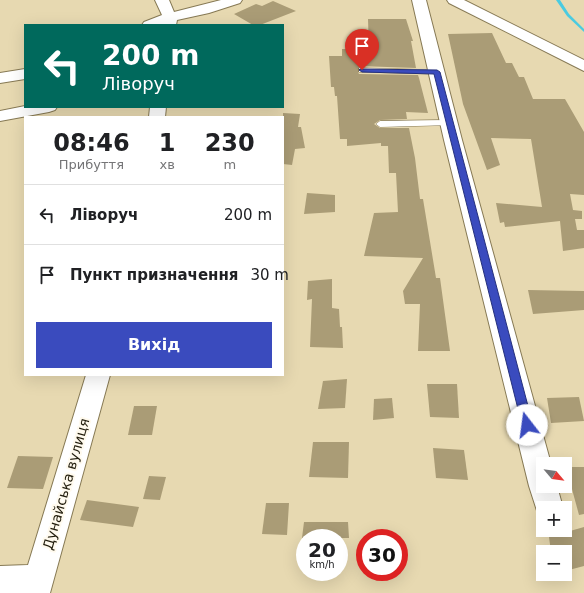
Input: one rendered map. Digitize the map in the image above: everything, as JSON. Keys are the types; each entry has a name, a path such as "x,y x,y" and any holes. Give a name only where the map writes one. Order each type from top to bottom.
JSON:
{"street":[{"path":"162,0 170,21"},
{"path":"154,24 170,21 235,0"},
{"path":"419,0 449,123 536,459"},
{"path":"454,0 584,66"},
{"path":"0,78 24,74"},
{"path":"0,116 44,108"},
{"name":"Дунайська вулиця","path":"36,586 98,376"},
{"path":"0,581 36,586"}],"lane":[{"path":"362,70 437,72"},
{"path":"380,124 449,123"}],"building":[{"path":"273,1 296,11 263,24 251,24 234,14 256,4 262,6"},
{"path":"368,19 406,19 413,41 411,41 416,68 359,66 358,72 359,74 418,75 419,78 428,113 406,112 407,119 380,120 374,124 380,128 409,128 415,158 420,199 423,199 436,278 440,278 450,351 418,351 420,304 405,304 403,291 423,258 364,256 374,213 398,212 396,173 389,173 388,146 381,146 381,143 347,146 347,139 340,139 337,96 335,96 334,87 331,87 329,56 342,56 342,49 369,50"},
{"path":"492,33 506,63 512,63 519,77 524,77 533,99 565,99 584,132 584,195 570,194 573,210 582,211 582,219 575,219 577,230 584,230 584,248 563,251 560,221 505,227 504,222 500,223 496,203 542,207 531,139 491,138 500,165 487,170 463,104 448,34"},
{"path":"283,113 300,114 298,127 301,127 305,148 295,149 292,165 284,164"},
{"path":"307,193 335,195 335,212 304,214"},
{"path":"332,279 332,308 339,309 343,348 310,347 312,299 307,300 308,281"},
{"path":"528,290 584,291 584,310 533,314"},
{"path":"347,379 345,408 318,409 323,381"},
{"path":"427,384 457,384 459,418 430,417"},
{"path":"579,397 584,421 551,423 547,398"},
{"path":"392,398 394,418 373,420 374,399"},
{"path":"134,406 157,406 152,435 128,435"},
{"path":"313,442 349,442 348,478 309,477"},
{"path":"433,448 464,450 468,480 436,478"},
{"path":"18,456 53,457 43,489 7,488"},
{"path":"572,467 584,467 584,514 579,515 572,489"},
{"path":"149,476 166,477 160,500 143,499"},
{"path":"87,500 139,507 133,527 80,520"},
{"path":"266,503 289,503 287,535 262,534"},
{"path":"304,522 348,522 349,538 348,529 303,529"},
{"path":"584,527 584,566 572,569 572,545 550,545 549,537 572,537 572,530"}],"waterway":[{"path":"558,0 568,15 584,31"}],"route":[{"path":"362,70 437,72 453,140 527,425"}]}
